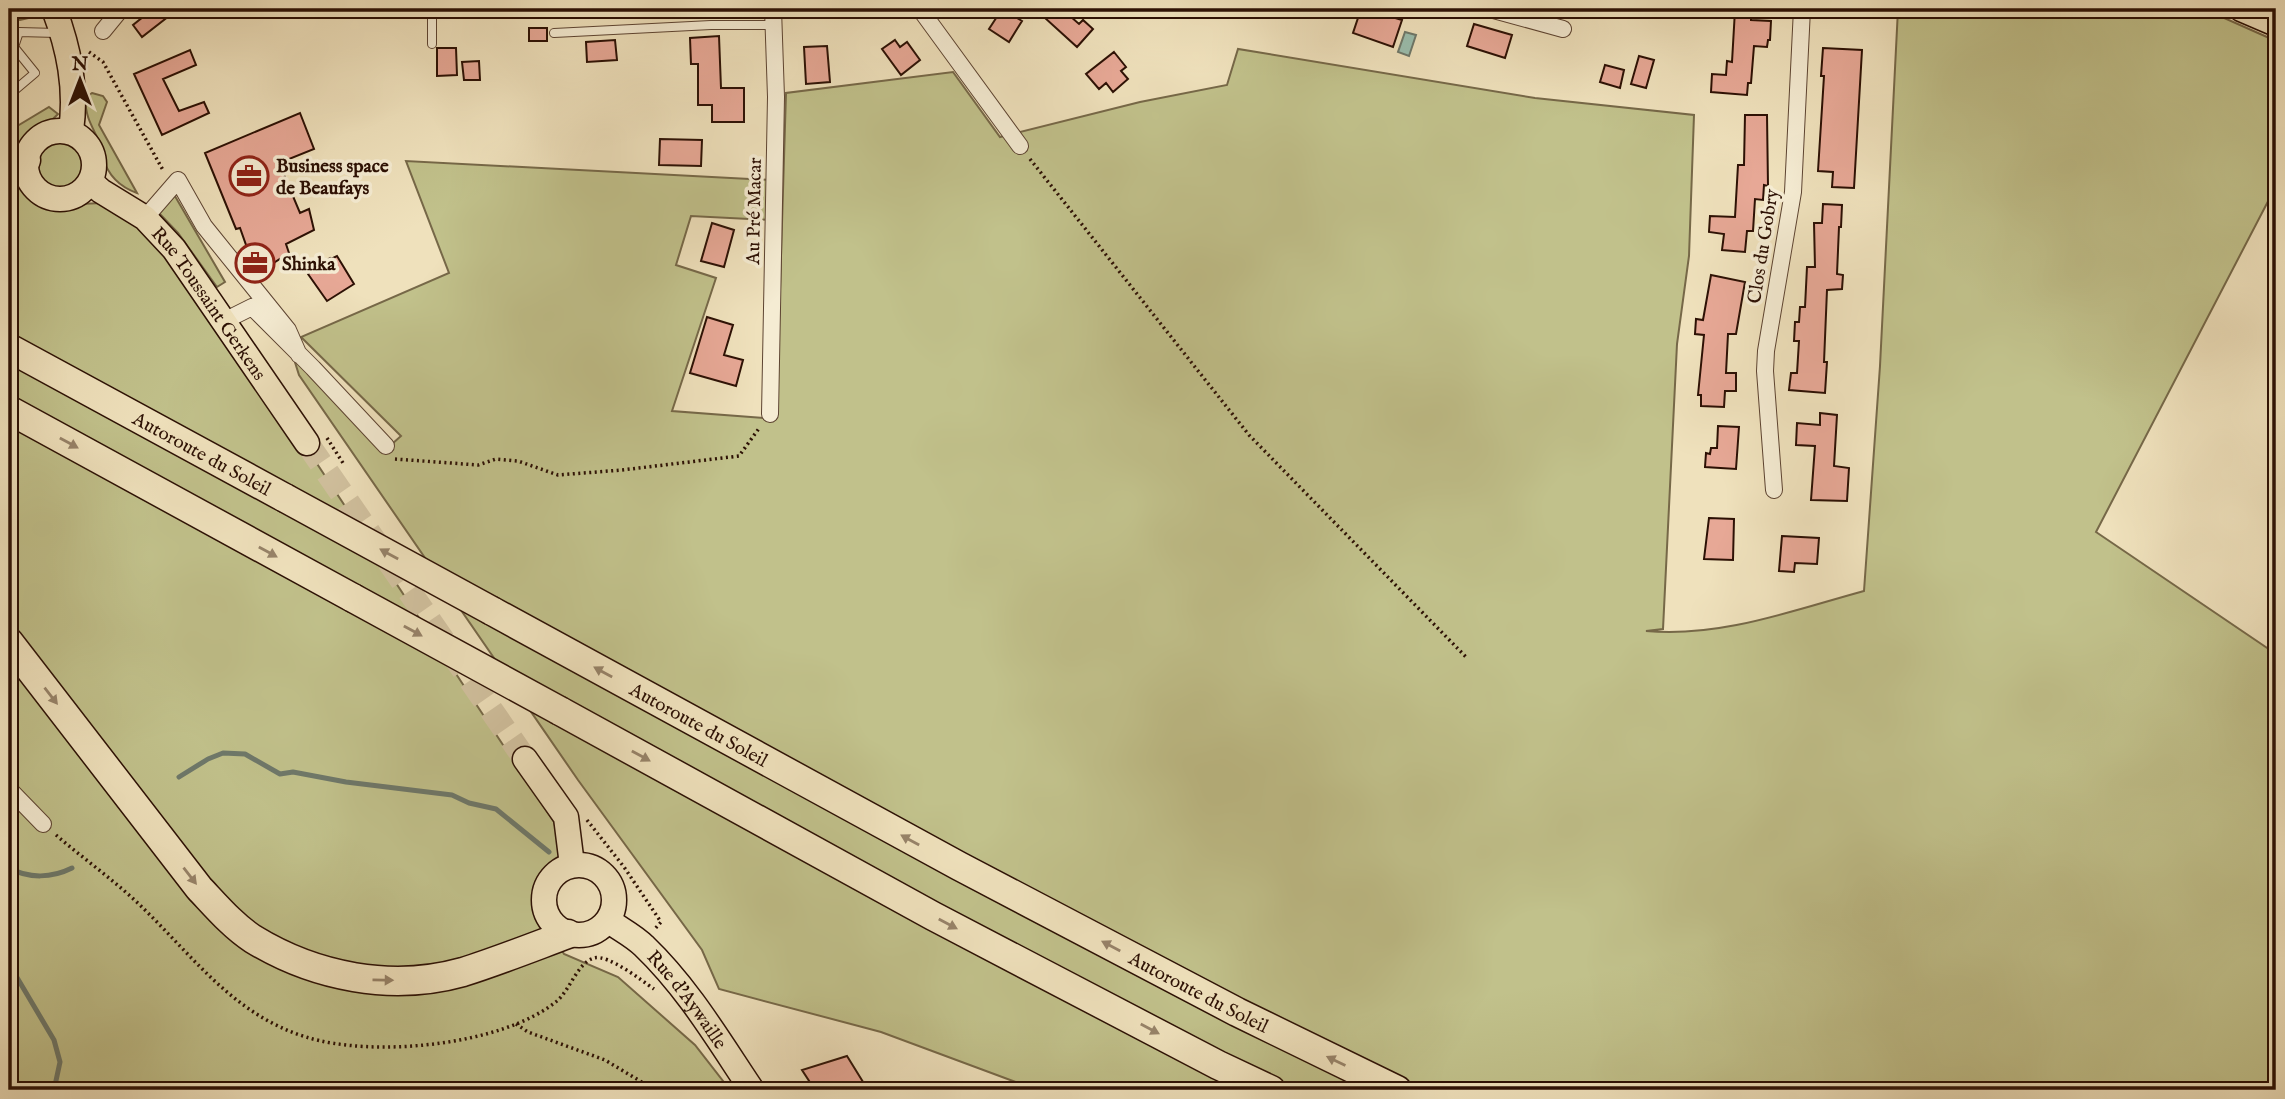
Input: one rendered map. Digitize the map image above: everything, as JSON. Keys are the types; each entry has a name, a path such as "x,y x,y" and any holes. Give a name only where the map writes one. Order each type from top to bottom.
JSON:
{"highway":[{"name":"Autoroute du Soleil","path":"9,348 959,866 1237,1012 1397,1090"},
{"path":"9,410 933,916 1271,1090"},
{"path":"9,642 199,888 223,914 252,938 289,957 330,973 371,980 415,980 461,972 568,934"}],"main road":[{"path":"54,9 69,54 75,99 71,131"},
{"path":"2241,9 2276,24"},
{"path":"55,130 71,131 87,143 94,158 91,182 74,197 62,200 51,198 40,193 17,165 39,137 55,130"},
{"name":"Rue Toussaint Gerkens","path":"91,182 145,218 174,249 307,443"},
{"path":"525,759 566,817 572,865"},
{"path":"572,865 596,869 612,886 614,909 601,929 591,934 568,934 556,928 548,918 544,905 544,892 550,880 560,870 572,865"},
{"name":"Rue d'Aywaille","path":"609,920 643,945 690,998 752,1090"}],"street":[{"path":"103,31 121,9"},
{"path":"920,9 1020,146"},
{"path":"1490,9 1563,29"},
{"name":"Clos du Gobry","path":"1773,490 1766,351 1793,192 1802,9"},
{"name":"Au Pré Macar","path":"770,414 776,97 773,17"},
{"path":"145,218 178,180 204,226 288,330 299,355"},
{"path":"224,321 252,307 386,446"},
{"path":"9,789 43,824"}],"lane":[{"path":"432,9 432,44"},
{"path":"554,33 711,25 773,17"},
{"path":"9,95 35,73 11,47 19,32 64,33"}],"path":[{"path":"82,50 103,62 172,186"},
{"path":"1020,146 1249,435 1466,657"},
{"path":"386,446 395,459 478,465 496,459 518,461 558,475 622,470 739,456 770,414"},
{"path":"584,815 661,922 624,970"},
{"path":"515,1023 528,1032 605,1059 655,1090"}],"green space":[{"path":"9,9 34,9 37,16 20,20 9,18"},
{"path":"1898,9 2204,9 2276,41 2276,186 2096,532 2276,654 2276,1090 1037,1090 881,1032 719,989 702,950 578,780 299,375 293,356 383,452 401,436 301,337 449,273 406,161 771,180 770,220 691,216 676,265 716,278 672,411 776,419 786,93 953,72 1000,137 1140,102 1227,85 1238,49 1535,98 1694,115 1689,256 1677,344 1663,629 1646,631 1701,630 1756,621 1864,591 1880,366"},
{"path":"92,93 103,96 107,102 99,125 137,193 116,180 105,164 99,141 86,111 85,98"},
{"path":"49,107 58,114 26,145 17,162 9,166 9,131"},
{"path":"60,139 78,146 85,164 78,182 60,189 42,182 35,164 42,146"},
{"path":"19,170 23,185 39,201 62,208 102,203 157,240 300,438 554,822 562,854 540,884 538,909 564,954 618,977 695,1045 730,1090 9,1090 9,176"},
{"path":"172,191 225,282 217,287 178,233 157,211"}],"shaded area":[{"path":"1405,32 1416,35 1409,56 1398,52"}],"building":[{"path":"153,9 178,9 142,37 133,25"},
{"path":"1002,9 1022,21 1009,42 989,29"},
{"path":"1053,9 1062,9 1079,24 1083,20 1093,29 1077,47 1045,18"},
{"path":"1361,9 1383,9 1382,14 1402,20 1393,47 1353,33"},
{"path":"1735,10 1751,11 1751,20 1771,21 1767,47 1754,46 1751,83 1748,83 1747,95 1711,92 1712,74 1726,75 1727,61 1732,62"},
{"path":"1474,24 1512,35 1505,58 1467,46"},
{"path":"529,28 547,28 547,41 529,41"},
{"path":"719,36 721,88 744,88 744,122 712,122 712,105 698,105 698,64 691,64 690,38"},
{"path":"615,40 617,60 587,62 586,42"},
{"path":"895,40 900,47 907,42 920,60 901,75 882,49"},
{"path":"827,46 830,82 806,84 804,47"},
{"path":"437,48 456,48 457,75 437,76"},
{"path":"1823,48 1862,50 1854,188 1832,187 1833,172 1818,171 1824,76 1821,76"},
{"path":"190,50 196,65 163,79 179,111 204,102 209,113 162,135 134,74"},
{"path":"1114,52 1126,67 1121,71 1128,79 1113,92 1106,83 1099,89 1086,74"},
{"path":"1639,56 1654,60 1646,88 1631,84"},
{"path":"479,61 480,80 464,80 462,62"},
{"path":"1605,65 1624,70 1620,88 1600,82"},
{"name":"Business space de Beaufays","path":"300,113 314,149 279,163 300,213 309,209 314,230 286,244 289,253 272,264 261,254 251,259 240,228 236,229 205,153"},
{"path":"1745,115 1767,115 1768,186 1764,185 1763,200 1755,199 1753,231 1747,231 1745,252 1722,250 1724,234 1709,232 1710,216 1735,217 1738,165 1744,165"},
{"path":"660,139 702,140 701,166 659,165"},
{"path":"1823,204 1842,205 1837,274 1843,275 1842,289 1827,290 1825,393 1789,390 1791,373 1797,373 1799,341 1794,341 1795,322 1799,322 1800,307 1805,307 1807,267 1815,267 1814,223 1822,223"},
{"path":"712,223 734,230 724,267 701,261"},
{"path":"337,256 354,284 327,301 308,274"},
{"path":"1711,275 1745,282 1736,334 1728,334 1726,373 1736,373 1736,391 1725,391 1724,407 1701,406 1701,395 1698,395 1704,335 1695,334 1696,319 1703,320"},
{"path":"707,317 733,325 724,355 743,360 736,386 690,373"},
{"path":"1820,413 1837,415 1834,466 1849,468 1847,501 1811,500 1815,446 1796,445 1797,423 1820,425"},
{"path":"1718,426 1739,427 1736,469 1705,467 1706,453 1710,454 1711,448 1717,448"},
{"path":"1709,518 1734,519 1733,560 1704,559"},
{"path":"1782,536 1819,538 1817,564 1795,563 1794,572 1779,571"},
{"path":"847,1056 868,1090 815,1090 802,1070"}],"waterway":[{"path":"179,777 223,753 245,754 280,774 293,772 346,782 452,795 469,803 496,809 549,852"},
{"path":"9,868 40,876 57,874 72,868"},
{"path":"9,964 54,1040 60,1062 54,1090"}],"tunnel":[{"path":"307,443 525,759"}],"place":[{"name":"Business space de Beaufays","path":"249,176"},
{"name":"Shinka","path":"255,263"}]}
